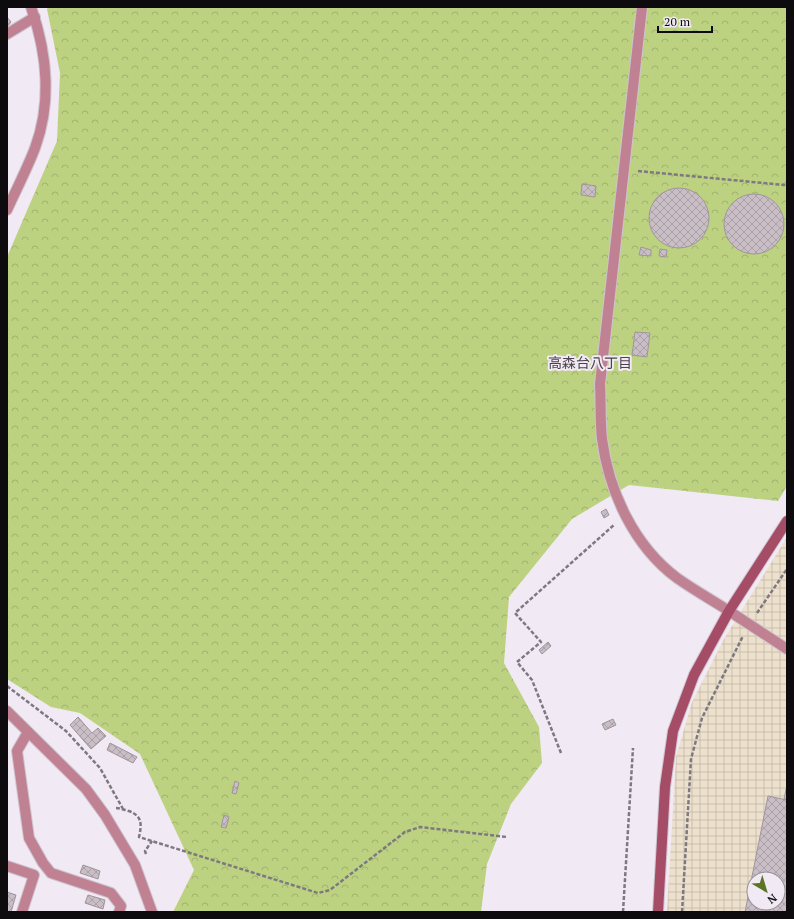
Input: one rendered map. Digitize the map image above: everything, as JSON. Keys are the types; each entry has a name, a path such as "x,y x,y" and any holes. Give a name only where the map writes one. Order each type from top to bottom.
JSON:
{"street":[{"path":"7,210 36,148 44,110 47,78 40,31 31,7"},
{"path":"642,7 600,384 602,439 612,486 626,514 648,551 665,567 677,578 787,649"},
{"path":"7,34 35,17"},
{"path":"658,912 664,787 672,731 694,675 729,611 787,520"},
{"path":"7,711 86,789 105,815 136,864 152,912"},
{"path":"28,732 17,751 29,838 43,863 51,873 110,893 121,906 119,912"},
{"path":"22,912 34,876 43,863"},
{"path":"7,866 34,876"}],"path":[{"path":"624,169 784,186 787,182"},
{"path":"562,753 532,680 517,662 541,642 515,613 626,514"},
{"path":"682,912 691,759 702,718 749,624 770,597 787,569"},
{"path":"7,686 66,731 100,768 123,809"},
{"path":"623,912 633,748"},
{"path":"105,815 118,807 135,814 140,819 142,825 139,837 318,893 330,890 404,832 420,827 507,837"}],"shaded area":[{"path":"787,537 787,912 667,912 676,757 692,702 724,639"}],"green space":[{"path":"48,7 787,7 787,486 778,501 629,485 572,519 509,597 504,663 539,727 542,763 511,804 487,864 481,912 173,912 194,870 140,754 80,713 51,707 7,679 7,257 57,141 60,73 47,9"}],"building":[{"path":"7,17 11,22 7,27"},
{"path":"582,184 596,186 595,197 581,195"},
{"path":"679,188 695,193 700,197 704,202 709,218 704,234 700,239 695,243 679,248 663,243 658,239 654,234 649,218 654,202 658,197 663,193"},
{"path":"754,194 770,199 775,203 779,208 784,224 779,240 775,245 770,249 754,254 738,249 733,245 729,240 724,224 729,208 733,203 738,199"},
{"path":"641,247 651,250 651,256 639,255"},
{"path":"660,249 667,250 666,257 659,256"},
{"path":"635,332 650,333 647,357 632,355"},
{"path":"606,509 609,515 604,518 601,512"},
{"path":"548,642 551,646 542,654 539,650"},
{"path":"78,717 92,733 98,728 106,736 91,749 70,725"},
{"path":"613,719 616,725 605,730 602,724"},
{"path":"110,743 137,757 133,763 107,750"},
{"path":"235,781 239,783 236,794 232,793"},
{"path":"787,785 787,800 784,799"},
{"path":"768,796 787,800 787,912 745,912 746,907 746,911 786,911 786,871 753,871"},
{"path":"224,815 229,817 226,828 221,827"},
{"path":"83,865 100,871 98,879 80,873"},
{"path":"7,892 16,895 11,912 7,912"},
{"path":"88,895 105,900 103,909 85,903"}],"district":[{"name":"高森台八丁目","path":"590,363"}]}
